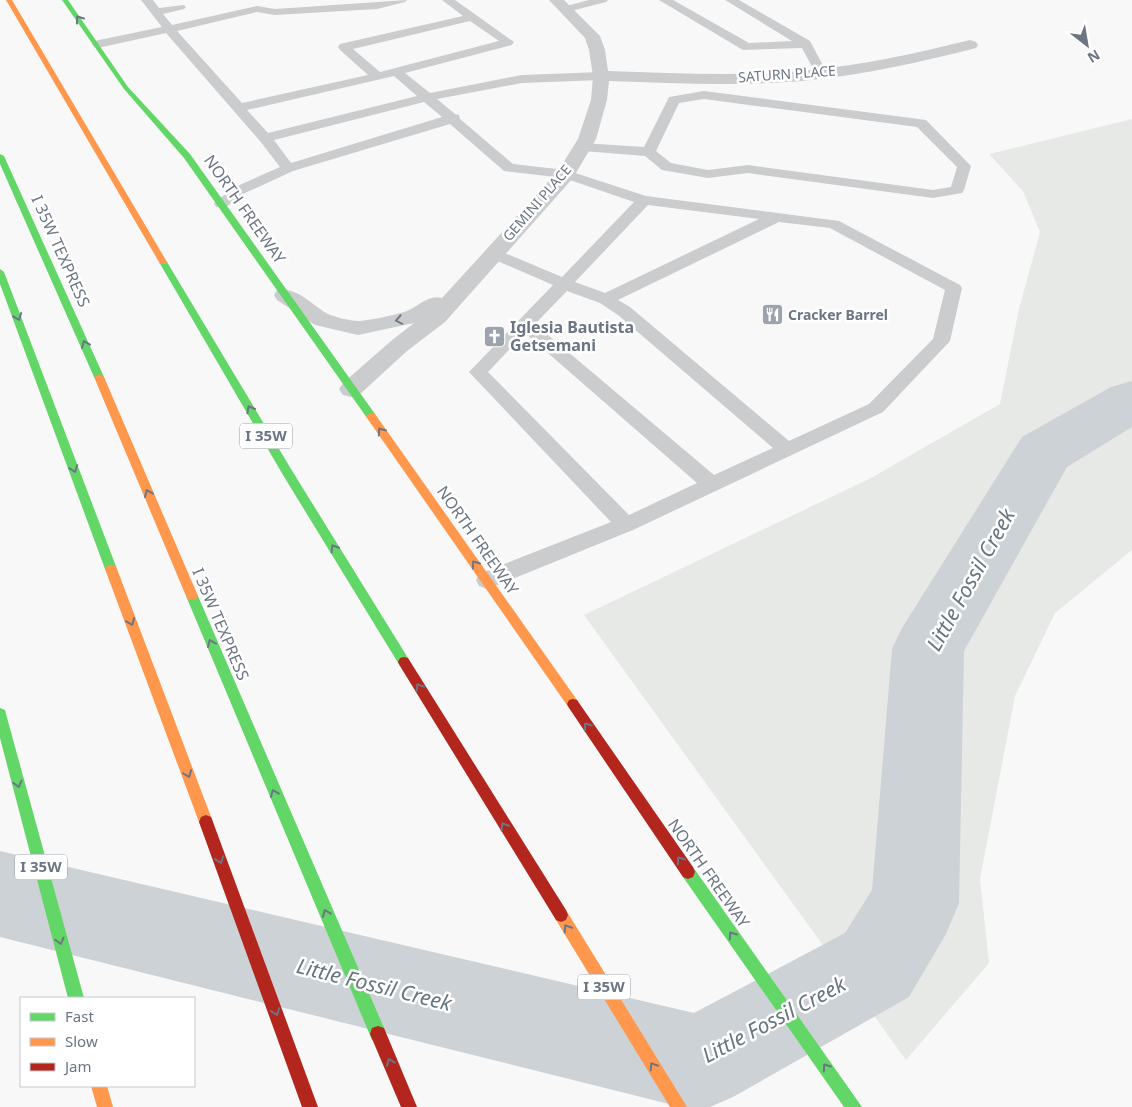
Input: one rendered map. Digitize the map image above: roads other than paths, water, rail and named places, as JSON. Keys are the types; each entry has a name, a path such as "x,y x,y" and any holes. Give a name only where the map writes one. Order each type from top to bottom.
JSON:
{"main road":[{"name":"NORTH FREEWAY","path":"65,0 98,44 126,88 188,156 487,580 707,900 854,1107"},
{"name":"I 35W","path":"9,1 287,472 529,867 679,1107"},
{"name":"I 35W TEXPRESS","path":"0,156 74,318 409,1107"},
{"path":"0,272 203,814 310,1107"},
{"name":"I 35W","path":"0,714 76,997"},
{"path":"99,1087 105,1107"}],"street":[{"name":"GEMINI PLACE","path":"351,389 399,346 437,317 566,174 587,139 599,100 601,76 598,50 592,36 562,5"},
{"name":"SATURN PLACE","path":"601,76 694,79 788,77 912,59 970,45"},
{"name":"GEMINI PLACE","path":"285,295 323,320 358,328 413,317 458,292"}],"lane":[{"path":"149,0 155,12 169,29 265,138 288,168"},
{"path":"98,44 169,29 253,5 275,12 367,7 401,0"},
{"path":"238,108 377,76 468,49 508,42 448,0"},
{"path":"562,5 602,0"},
{"path":"665,0 747,47 806,44"},
{"path":"731,0 806,44 821,73"},
{"path":"155,12 180,7"},
{"path":"377,76 344,47 473,17"},
{"path":"438,25 450,35"},
{"path":"421,29 434,40"},
{"path":"405,33 418,43"},
{"path":"390,36 403,47"},
{"path":"377,40 390,51"},
{"path":"410,65 427,97 454,118 510,168 566,174 644,200 834,224 954,288 940,341 876,408 626,525 487,580"},
{"path":"265,138 427,97 522,80 601,76"},
{"path":"583,146 648,152 667,168 708,174 748,169 933,194 957,190 964,166 921,123 704,95 674,100 648,152"},
{"path":"221,204 240,190 288,168 454,118"},
{"path":"626,525 478,372 644,200"},
{"path":"606,299 776,217"},
{"path":"494,254 564,284 606,299 624,311 787,450"},
{"path":"525,324 712,485"}],"waterway":[{"name":"Little Fossil Creek","path":"0,894 699,1063 877,965 915,903 928,649 1044,452 1132,401"}],"place":[{"name":"Cracker Barrel","path":"772,315"},
{"name":"Iglesia Bautista Getsemani","path":"494,336"}]}
